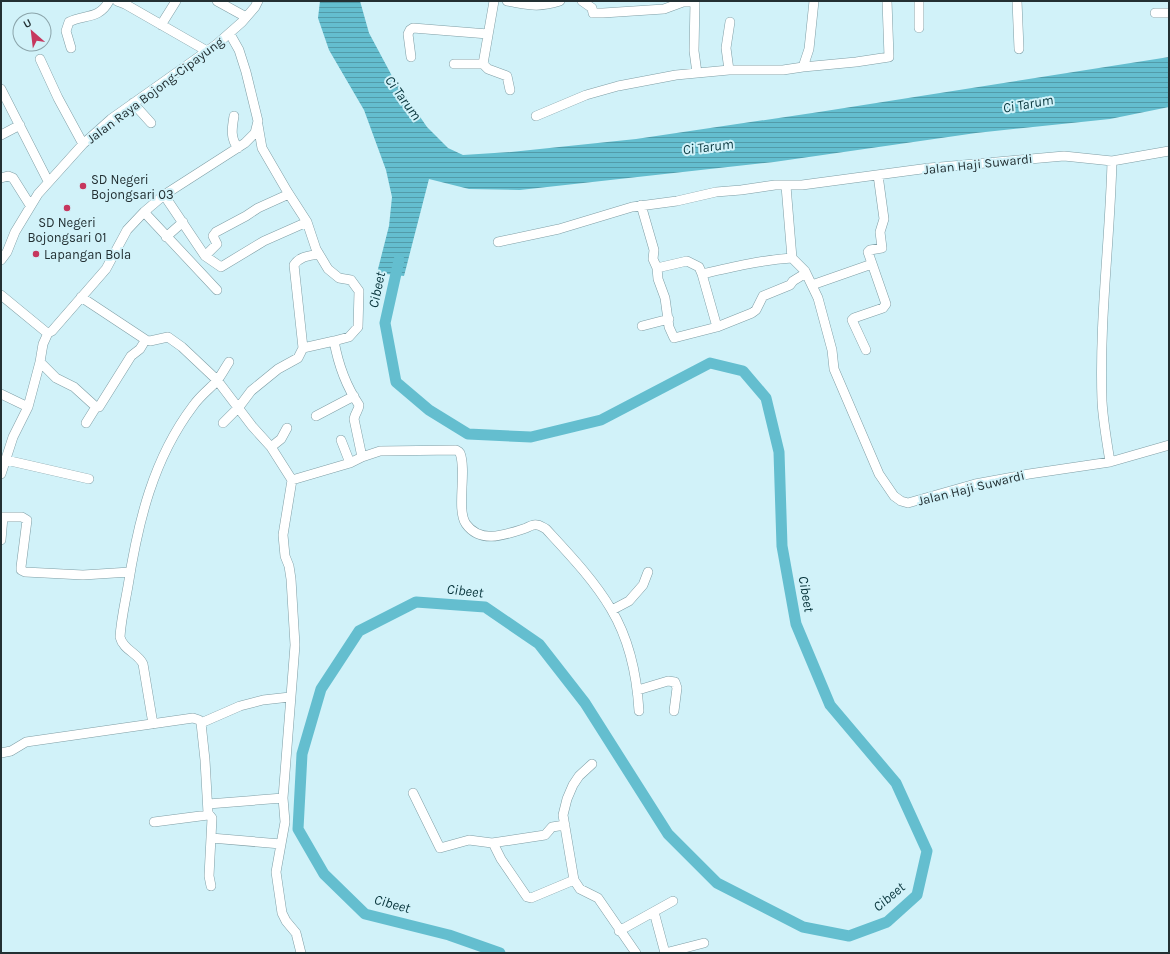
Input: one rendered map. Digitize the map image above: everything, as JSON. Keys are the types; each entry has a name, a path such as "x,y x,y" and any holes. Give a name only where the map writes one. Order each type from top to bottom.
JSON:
{"street":[{"path":"70,48 66,31 69,22 100,12 106,7 109,1"},
{"path":"117,1 125,4 207,51"},
{"path":"160,24 176,1"},
{"path":"217,1 246,17"},
{"name":"Jalan Raya Bojong-Cipayung","path":"1,260 7,252 15,232 30,205 48,181 83,144 133,103 230,34 255,7 258,1"},
{"path":"483,64 494,1"},
{"path":"507,1 530,6 540,6 560,1"},
{"path":"582,1 592,8 593,13 664,9 683,2 695,1 694,51 697,73"},
{"path":"803,67 809,49 814,1"},
{"path":"536,116 601,90 663,77 729,70 783,70 889,57 887,1"},
{"path":"919,1 919,28"},
{"path":"1017,1 1019,49"},
{"path":"1155,13 1169,13"},
{"path":"729,70 726,48 730,22"},
{"path":"411,57 408,34 413,28 488,34"},
{"path":"230,34 243,60 258,121 262,148 307,222 319,254 328,270 339,278 352,281 359,291 358,328 349,337 303,348"},
{"path":"40,59 58,98 83,144"},
{"path":"454,64 483,64 488,69 507,76 510,90"},
{"path":"2,92 48,181"},
{"path":"133,103 151,123"},
{"path":"234,116 232,135 233,141 238,148"},
{"path":"1,474 13,437 28,407 40,362 43,344 48,333 52,331 106,269 127,230 144,212 164,195 238,148 251,138 255,133 258,121"},
{"path":"1,135 20,125"},
{"name":"Jalan Haji Suwardi","path":"498,242 559,229 641,205 677,201 716,192 775,185 802,185 929,168 1054,157 1079,157 1112,160 1169,151"},
{"path":"1110,462 1102,403 1102,361 1112,160"},
{"path":"866,350 852,320 883,308 886,304 868,252 870,250 882,248 880,232 884,219 878,175"},
{"path":"1,178 8,176 13,178 30,205"},
{"path":"702,274 779,258 792,258 786,186"},
{"path":"205,256 217,244 213,236 216,232 258,208 289,194"},
{"path":"164,195 205,256 221,267 264,241 307,222"},
{"path":"641,205 654,250 653,259 657,268 658,279 666,298 670,327 674,338 717,327 755,311 764,296 790,285 793,281 806,273"},
{"path":"144,212 217,290"},
{"path":"166,237 183,222"},
{"path":"223,423 239,407 256,386 278,369 298,358 303,348 294,265 297,261 306,256 319,254"},
{"name":"Jalan Haji Suwardi","path":"792,258 806,273 818,298 832,350 834,369 879,474 894,496 901,502 908,503 975,484 1008,477 1110,462 1169,445"},
{"path":"657,268 687,261 699,267 717,327"},
{"path":"812,285 872,264"},
{"path":"1,295 48,333"},
{"path":"81,298 146,340 164,337 170,338 217,380 252,426 271,447 292,480 283,535 286,556 292,579 295,645 290,697 288,756 283,798 285,822 276,872 282,913 286,921 296,933 301,953"},
{"path":"642,326 669,319"},
{"path":"334,341 336,353 344,378 359,405 359,410 355,414 354,418 362,457"},
{"path":"86,423 96,407 99,408 101,406 131,356 140,349 143,344"},
{"path":"40,362 56,378 74,387 96,407"},
{"path":"153,724 143,664 139,658 123,644 120,637 130,572 145,503 160,463 169,445 193,406 217,380 229,362"},
{"path":"1,394 28,407"},
{"path":"316,416 354,396"},
{"path":"271,447 281,439 287,428"},
{"path":"342,440 350,463"},
{"path":"292,480 350,463 380,451 459,451 462,472 462,499 466,524 476,532 492,537 534,525 540,525 546,529 582,569 612,610 624,635 638,690 638,712"},
{"path":"6,460 89,479"},
{"path":"1,540 2,517 22,516 27,520 21,570 25,572 83,575 130,572"},
{"path":"612,610 629,601 643,584 648,572"},
{"path":"638,690 668,681 674,682 677,688 674,711"},
{"path":"201,723 240,706 263,700 290,697"},
{"path":"1,753 11,751 26,742 193,718 199,720 201,723 205,760 208,815 212,818 209,876 211,886"},
{"path":"592,764 579,776 573,785 563,815 574,880 580,889 598,898 619,931 636,953"},
{"path":"413,793 440,848 469,840 493,843 545,835 552,827 565,825"},
{"path":"208,804 283,798"},
{"path":"154,822 208,815"},
{"path":"211,838 281,844"},
{"path":"493,843 501,859 527,898 531,898 574,880"},
{"path":"619,931 673,901"},
{"path":"654,912 665,953 704,943"}],"water":[{"name":"Ci Tarum","path":"320,1 360,1 369,33 392,76 427,127 448,148 463,155 511,152 636,139 1169,57 1169,107 1110,119 976,133 774,162 520,190 469,189 429,179 404,276 377,273 389,226 392,197 386,170 364,110 329,50 318,18"}],"waterway":[{"name":"Cibeet","path":"399,260 385,323 396,382 429,410 468,434 531,437 601,420 710,363 743,371 766,398 779,452 782,546 796,624 830,705 896,783 927,851 917,895 887,922 849,936 803,927 717,883 668,834 585,703 539,644 485,607 416,602 359,631 321,689 302,754 298,829 324,874 365,914 449,935 500,953"}],"place":[{"name":"SD Negeri Bojongsari 03","path":"83,186"},
{"name":"SD Negeri Bojongsari 01","path":"67,208"},
{"name":"Lapangan Bola","path":"36,254"}]}
